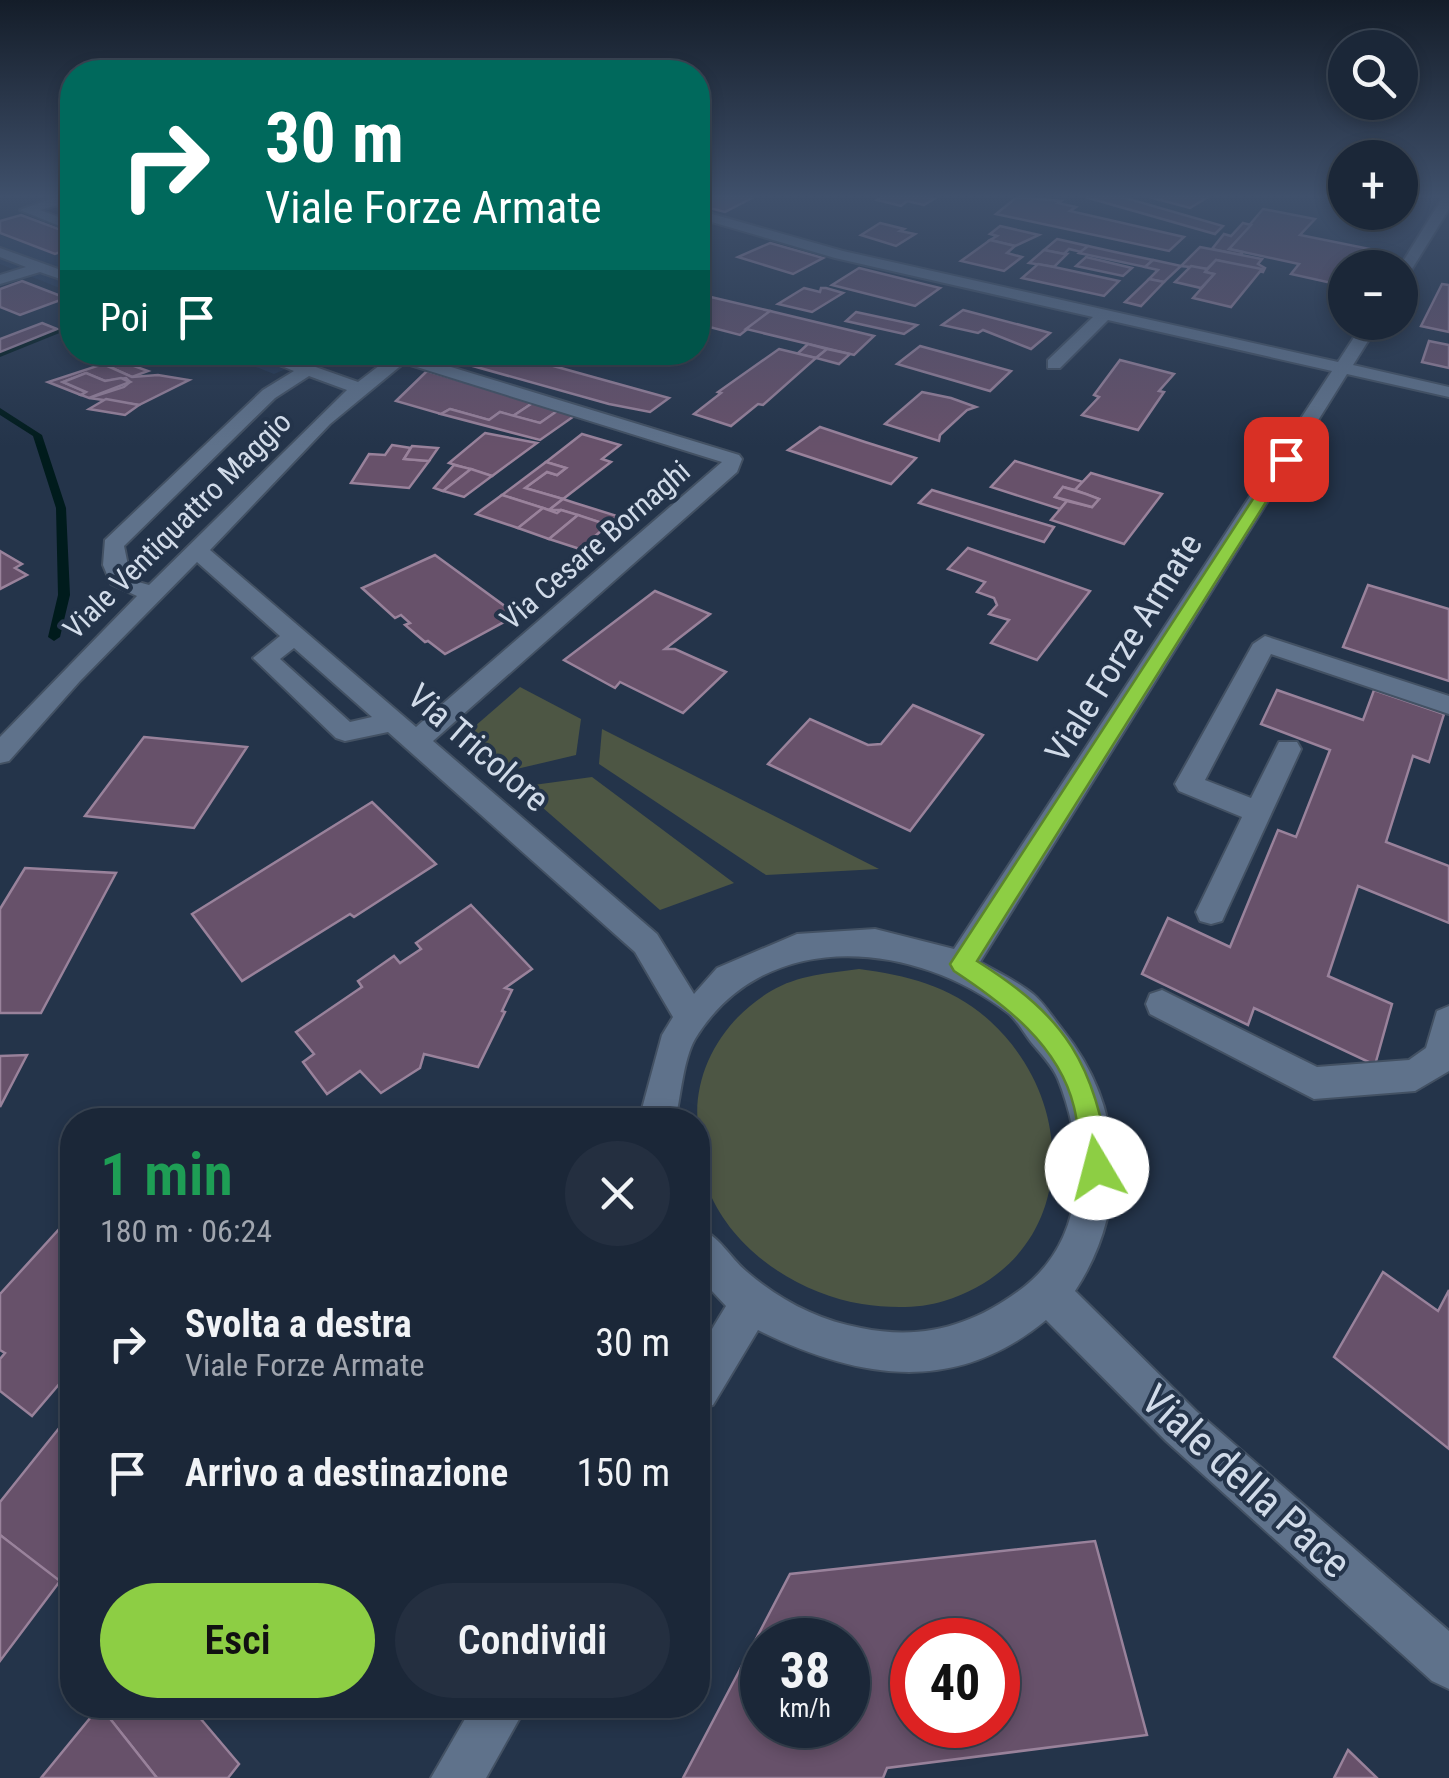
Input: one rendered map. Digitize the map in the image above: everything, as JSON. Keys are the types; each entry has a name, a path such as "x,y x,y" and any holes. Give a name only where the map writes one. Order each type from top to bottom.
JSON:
{"street":[{"path":"945,280 1449,392"},
{"path":"1054,364 1103,316"},
{"name":"Viale Forze Armate","path":"962,964 1361,340"},
{"path":"287,365 359,388"},
{"name":"Viale Ventiquattro Maggio","path":"0,754 52,693 151,593 359,388 392,365"},
{"name":"Via Cesare Bornaghi","path":"414,743 730,468 732,459 437,365"},
{"path":"151,593 122,584 114,565 113,545 269,394 304,372"},
{"name":"Via Tricolore","path":"197,550 646,943 692,1018"},
{"path":"294,637 265,658 344,732 390,722"},
{"path":"1258,812 1189,784 1265,644 1449,705"},
{"path":"1211,912 1288,749"},
{"path":"659,1108 666,1070 692,1018 735,975 775,954 811,944 866,939 927,950 962,964 1012,996 1058,1044 1087,1103 1095,1137 1095,1196 1085,1234 1069,1265 1048,1292 1000,1329 940,1350 911,1353 842,1347 779,1322 726,1282 710,1262"},
{"path":"1162,1004 1314,1082 1415,1075 1441,1057 1449,1022"},
{"name":"Viale della Pace","path":"1048,1292 1181,1426 1449,1664"},
{"path":"710,1370 752,1302"},
{"path":"457,1778 494,1718"}],"shaded area":[{"path":"40,280 60,280 60,288"},
{"path":"251,365 296,365 274,374"}],"green space":[{"path":"520,687 581,719 576,755 500,773 459,740"},
{"path":"602,729 879,869 766,875 599,764"},
{"path":"592,777 734,883 660,910 519,787"},
{"path":"859,969 929,984 976,1009 1020,1056 1041,1095 1051,1136 1051,1178 1041,1217 1020,1252 988,1281 934,1304 882,1306 838,1299 769,1265 732,1230 718,1209 710,1192 710,1108 697,1108 706,1068 725,1032 754,1003 792,981"}],"building":[{"path":"840,280 907,280 940,288 915,306 832,285"},
{"path":"1031,280 1119,281 1104,296"},
{"path":"1148,280 1164,282 1141,306 1125,302"},
{"path":"1177,280 1208,280 1201,288"},
{"path":"1209,280 1253,280 1231,307 1193,298"},
{"path":"22,281 60,296 60,300 20,315 0,307 0,289"},
{"path":"1442,284 1449,285 1449,332 1421,326"},
{"path":"804,288 843,293 812,312 778,304"},
{"path":"710,297 770,311 740,335 710,327"},
{"path":"963,310 1050,333 1031,349 983,330 978,333 942,325"},
{"path":"770,311 874,336 854,355 746,329"},
{"path":"856,312 917,325 904,334 846,321"},
{"path":"42,323 57,329 0,352 0,339"},
{"path":"1429,341 1449,345 1449,368 1422,362"},
{"path":"808,344 827,349 816,358 797,354"},
{"path":"920,346 1011,371 990,391 897,364"},
{"path":"779,349 816,358 763,405 758,404 731,426 694,414 721,393 718,392"},
{"path":"827,349 850,354 839,364 816,358"},
{"path":"1120,360 1174,374 1159,391 1164,392 1138,430 1082,415 1099,397 1094,395"},
{"path":"100,365 132,377 158,375 189,380 139,405 89,398 124,387 130,382 126,378 105,381 86,373 63,382 86,392 81,395 48,382"},
{"path":"105,365 131,365 148,371 132,377"},
{"path":"550,365 669,398 650,412 473,366"},
{"path":"427,371 534,402 513,416 500,412 489,420 450,409 441,414 396,401"},
{"path":"86,373 105,381 121,378 130,382 89,398 81,395 86,392 63,382"},
{"path":"922,392 976,407 967,410 940,435 939,441 885,424"},
{"path":"106,399 139,405 125,415 89,409"},
{"path":"534,402 560,409 540,423 513,416"},
{"path":"450,409 489,420 500,412 540,423 560,409 577,414 540,440 441,414"},
{"path":"820,427 916,458 891,484 788,450"},
{"path":"485,433 537,443 492,476 449,463"},
{"path":"582,434 620,445 602,459 611,462 563,499 525,488 547,472 557,475 566,468 546,462"},
{"path":"392,445 411,448 404,459 429,461 409,488 351,483 369,454 385,455"},
{"path":"412,446 438,448 429,461 404,459"},
{"path":"1015,461 1083,482 1075,490 1063,487 1055,497 1067,501 1060,509 991,487"},
{"path":"546,462 566,468 557,475 547,472 525,488 563,499 549,510 502,495"},
{"path":"454,465 471,469 443,491 434,488"},
{"path":"471,469 492,476 464,497 443,491"},
{"path":"1091,473 1162,494 1124,544 1051,520 1067,501 1092,507 1099,499 1075,490"},
{"path":"1063,487 1099,499 1092,507 1055,497"},
{"path":"932,490 1054,527 1044,542 919,503"},
{"path":"502,495 543,508 518,528 476,514"},
{"path":"563,499 617,516 608,525 549,510"},
{"path":"543,508 578,515 549,539 518,528"},
{"path":"578,515 608,525 580,549 549,539"},
{"path":"968,548 1090,591 1037,660 991,643 1009,620 989,614 997,605 994,598 977,592 985,582 948,569"},
{"path":"0,551 22,564 15,568 27,575 0,589"},
{"path":"435,555 517,615 445,654 405,625 410,623 401,615 395,618 362,588"},
{"path":"1368,585 1449,609 1449,681 1343,647"},
{"path":"655,591 710,614 665,649 675,649 726,672 683,713 620,682 615,688 564,660"},
{"path":"1277,690 1363,720 1374,690 1444,714 1429,762 1413,756 1386,842 1449,866 1449,923 1358,886 1328,976 1392,1004 1375,1065 1254,1008 1248,1025 1142,974 1168,918 1230,947 1278,830 1296,837 1330,750 1261,724"},
{"path":"913,705 983,735 910,831 768,764 810,719 868,745 881,744"},
{"path":"144,737 247,747 194,828 85,816"},
{"path":"372,802 436,864 354,917 350,914 242,981 192,914"},
{"path":"25,868 116,873 41,1013 0,1013 0,909"},
{"path":"471,905 532,969 505,988 512,990 502,1011 505,1012 478,1067 424,1054 420,1068 381,1093 360,1071 327,1094 303,1062 314,1054 296,1032 362,987 358,981 394,956 400,963 421,949 416,943"},
{"path":"27,1055 0,1107 0,1056"},
{"path":"60,1228 60,1383 32,1416 0,1391 0,1359 5,1353 0,1350 0,1294"},
{"path":"1383,1272 1438,1311 1449,1290 1449,1449 1334,1357"},
{"path":"60,1427 60,1582 0,1535 0,1502"},
{"path":"0,1535 60,1581 0,1661"},
{"path":"1095,1541 1147,1735 887,1768 883,1778 683,1778 740,1669 740,1748 870,1748 870,1618 767,1618 790,1574"},
{"path":"90,1718 110,1718 157,1778 41,1778"},
{"path":"110,1718 200,1718 239,1764 228,1778 157,1778"},
{"path":"1348,1750 1377,1778 1334,1778"}],"waterway":[{"path":"0,354 60,330"},
{"path":"0,411 37,435 61,508 64,595 54,637"}],"route":[{"path":"1097,1168 1087,1103 1058,1044 1012,996 962,964 1286,459"}]}
